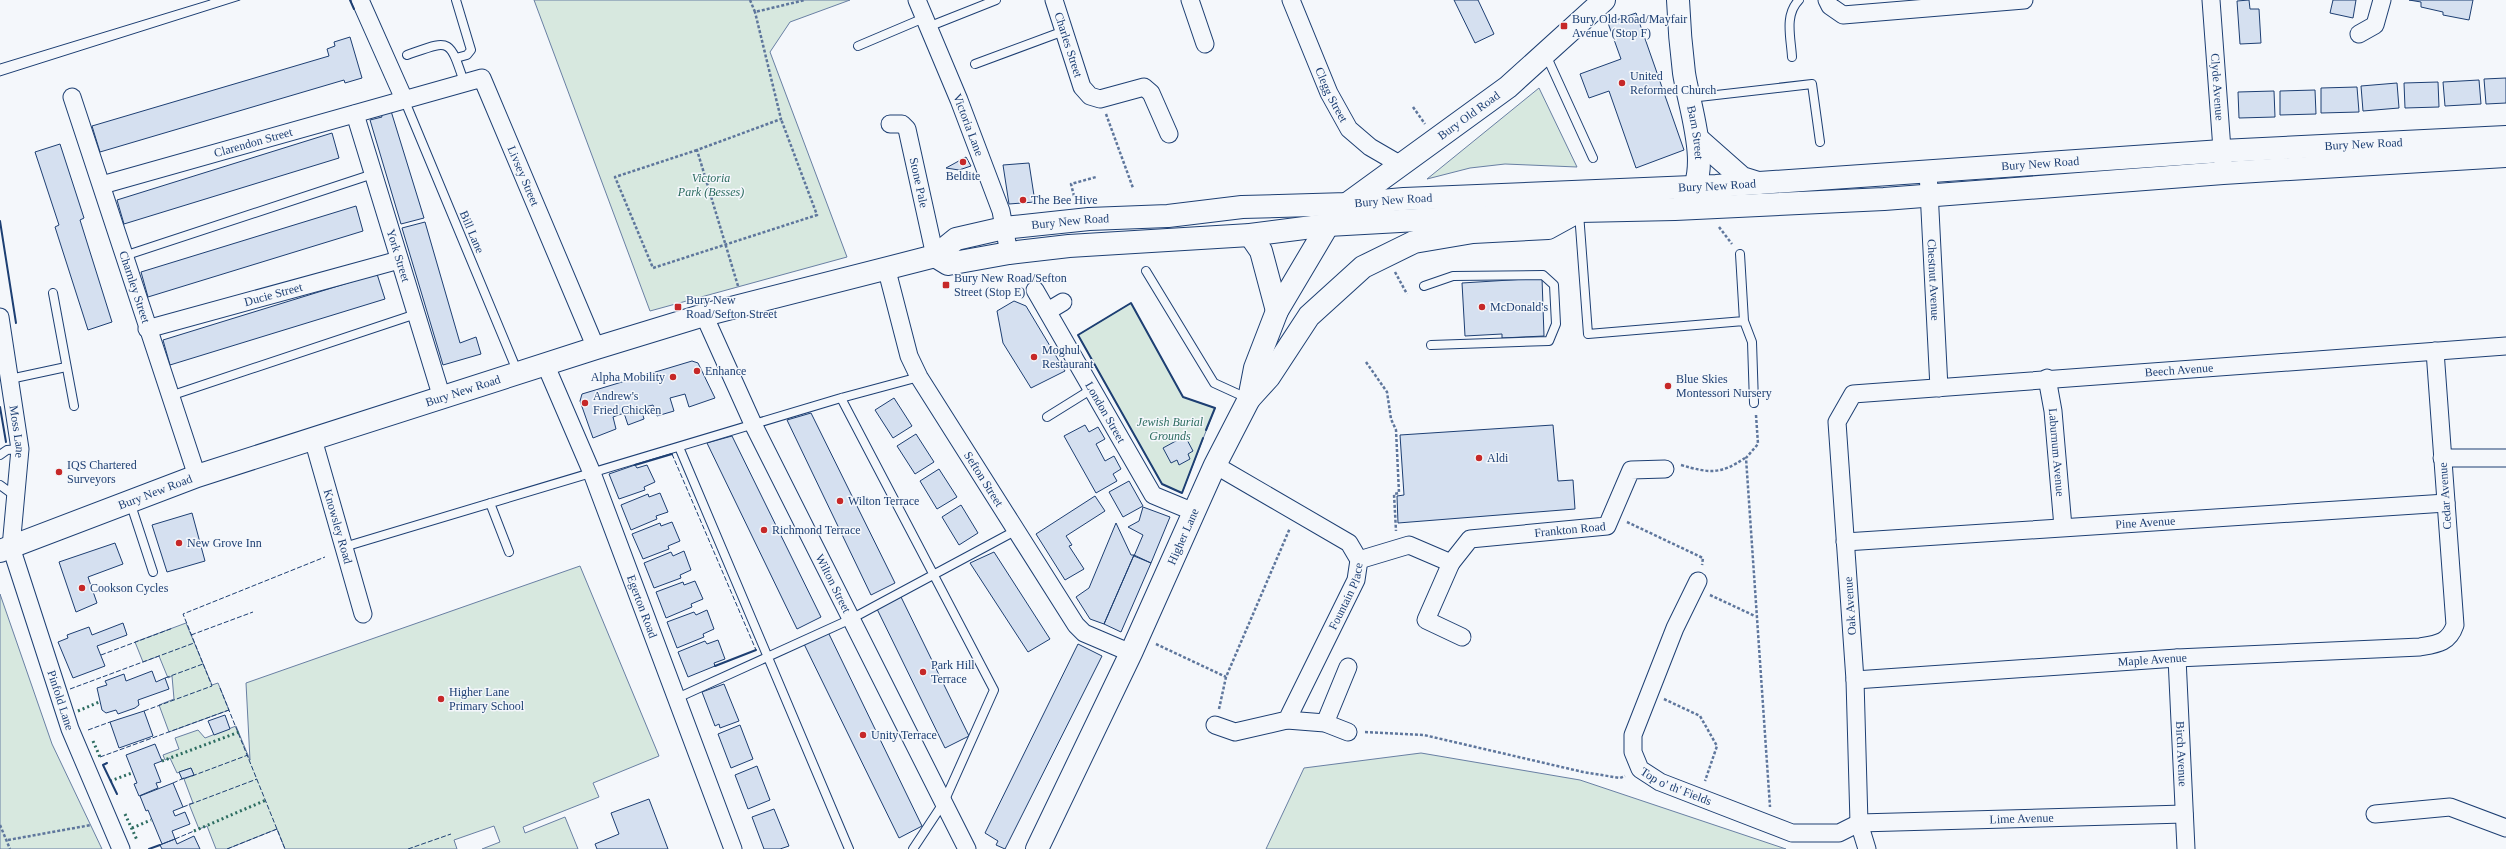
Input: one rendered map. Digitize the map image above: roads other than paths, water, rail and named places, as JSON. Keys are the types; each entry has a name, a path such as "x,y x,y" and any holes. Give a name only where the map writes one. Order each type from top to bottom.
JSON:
{"main road":[{"name":"Bury Old Road","path":"1328,225 1347,204 1508,87 1604,0"},
{"name":"Barn Street","path":"1675,209 1686,201 1694,187 1700,162 1699,140 1689,98 1680,42 1678,0"},
{"name":"Bury New Road","path":"5,549 197,476 546,366 596,348 704,315 886,267 935,256 956,239 1004,228 1089,219 1168,216 1242,207 1347,204 1404,200 1694,187 2222,151 2506,137"},
{"path":"1699,140 1742,178 1758,183"},
{"name":"Bury New Road","path":"935,256 948,264 1009,253 1069,246 1250,236 1328,225 1578,211 1675,209 2506,156"},
{"path":"1249,399 1269,377 1309,316 1363,267 1414,242 1472,232 1548,228 1578,211"},
{"name":"Higher Lane","path":"1037,849 1131,653 1215,465 1249,399 1255,368 1277,311 1328,225"},
{"path":"1250,236 1261,251 1277,311"}],"street":[{"path":"360,0 404,99"},
{"name":"Victoria Lane","path":"916,0 962,108 1001,211 1009,253"},
{"name":"Charles Street","path":"1054,0 1082,87 1090,96 1100,99 1144,87 1151,93 1169,134"},
{"path":"1190,0 1204,44"},
{"name":"Clegg Street","path":"1291,0 1329,93 1349,129 1370,147 1401,165"},
{"path":"1827,0 1830,6 1843,15 1938,3 2024,0"},
{"name":"Clyde Avenue","path":"2211,0 2223,173"},
{"path":"2359,34 2375,25 2382,0"},
{"name":"Livsey Street","path":"404,99 482,78 596,348"},
{"name":"Charnley Street","path":"72,97 102,184 147,329 197,476"},
{"name":"Clarendon Street","path":"102,184 404,99"},
{"name":"York Street","path":"355,114 442,398"},
{"name":"Stone Pale","path":"890,124 902,124 908,129 935,256"},
{"name":"Chestnut Avenue","path":"1928,171 1939,388"},
{"name":"Ducie Street","path":"147,329 400,260"},
{"name":"Sefton Street","path":"886,267 909,356 919,377 1015,531 1076,625 1084,633 1131,653"},
{"name":"London Street","path":"1035,290 1153,495 1194,512"},
{"path":"1048,312 1063,302"},
{"name":"Wilton Street","path":"704,315 753,424 967,849"},
{"name":"Moss Lane","path":"0,317 20,449 16,497 5,549"},
{"name":"Beech Avenue","path":"1852,394 2047,378 2506,346"},
{"name":"Cedar Avenue","path":"2435,351 2455,625 2449,638"},
{"name":"Egerton Road","path":"546,366 592,473 675,699 733,849"},
{"name":"Laburnum Avenue","path":"2047,378 2053,411 2063,527"},
{"name":"Oak Avenue","path":"1852,394 1837,422 1854,680 1859,823 1867,849"},
{"name":"Knowsley Road","path":"313,439 363,614"},
{"path":"2442,458 2506,458"},
{"name":"Fountain Place","path":"1215,465 1349,543 1359,560 1356,580 1287,720"},
{"name":"Frankton Road","path":"1462,637 1426,620 1450,563 1470,539 1607,526 1631,470 1664,469"},
{"name":"Pine Avenue","path":"1845,542 2446,503"},
{"path":"1359,560 1409,544 1450,563"},
{"name":"Pinfold Lane","path":"5,549 70,729 122,849"},
{"name":"Top o' th' Fields","path":"1697,584 1649,692 1633,735 1634,752 1640,769 1660,782 1792,833 1839,833 1859,823"},
{"name":"Maple Avenue","path":"1854,680 2177,658 2420,647 2438,644 2449,638"},
{"name":"Birch Avenue","path":"2177,658 2186,849"},
{"path":"1325,723 1348,667"},
{"path":"1215,725 1235,732 1287,720 1325,723 1348,732"},
{"path":"2375,814 2450,807 2506,828"},
{"name":"Lime Avenue","path":"1859,823 2184,814"}],"lane":[{"path":"456,0 471,50 467,55 456,58"},
{"path":"858,46 926,22 996,0"},
{"path":"1792,58 1789,18 1792,7 1798,0"},
{"path":"975,64 1064,31"},
{"path":"406,55 441,43 450,47 456,58 464,82"},
{"path":"1545,54 1594,158"},
{"path":"1689,98 1812,84 1820,142"},
{"name":"Bill Lane","path":"404,99 518,374"},
{"path":"124,256 373,174"},
{"path":"1578,211 1588,334 1744,321"},
{"path":"1740,254 1744,321 1752,342 1754,403"},
{"path":"1146,271 1214,383 1249,399"},
{"path":"1424,286 1453,276 1496,275 1543,275 1554,286 1556,324 1549,340 1431,345"},
{"path":"53,293 74,406"},
{"path":"170,396 416,314"},
{"path":"10,379 66,367"},
{"path":"344,547 840,398 919,377"},
{"path":"1047,417 1092,389"},
{"path":"840,398 935,574 994,690 944,802 913,849"},
{"path":"679,446 849,849"},
{"path":"0,455 7,450 20,449"},
{"path":"0,485 16,497"},
{"path":"130,502 153,572"},
{"path":"490,503 509,552"},
{"path":"675,699 851,619 1015,531"}],"tram line":[{"path":"0,64 210,0"},
{"path":"0,76 240,0"}],"place":[{"name":"Bury Old Road/Mayfair Avenue (Stop F)","path":"1564,26"},
{"name":"United Reformed Church","path":"1622,83"},
{"name":"Beldite","path":"963,162"},
{"name":"The Bee Hive","path":"1023,200"},
{"name":"Bury New Road/Sefton Street (Stop E)","path":"946,285"},
{"name":"Bury New Road/Sefton Street","path":"678,307"},
{"name":"McDonald's","path":"1482,307"},
{"name":"Moghul Restaurant","path":"1034,357"},
{"name":"Enhance","path":"697,371"},
{"name":"Alpha Mobility","path":"673,377"},
{"name":"Blue Skies Montessori Nursery","path":"1668,386"},
{"name":"Andrew's Fried Chicken","path":"585,403"},
{"name":"Aldi","path":"1479,458"},
{"name":"IQS Chartered Surveyors","path":"59,472"},
{"name":"Wilton Terrace","path":"840,501"},
{"name":"Richmond Terrace","path":"764,530"},
{"name":"New Grove Inn","path":"179,543"},
{"name":"Cookson Cycles","path":"82,588"},
{"name":"Park Hill Terrace","path":"923,672"},
{"name":"Higher Lane Primary School","path":"441,699"},
{"name":"Unity Terrace","path":"863,735"}],"park label":[{"name":"Victoria Park (Besses)","path":"711,185"},
{"name":"Jewish Burial Grounds","path":"1170,429"}]}
